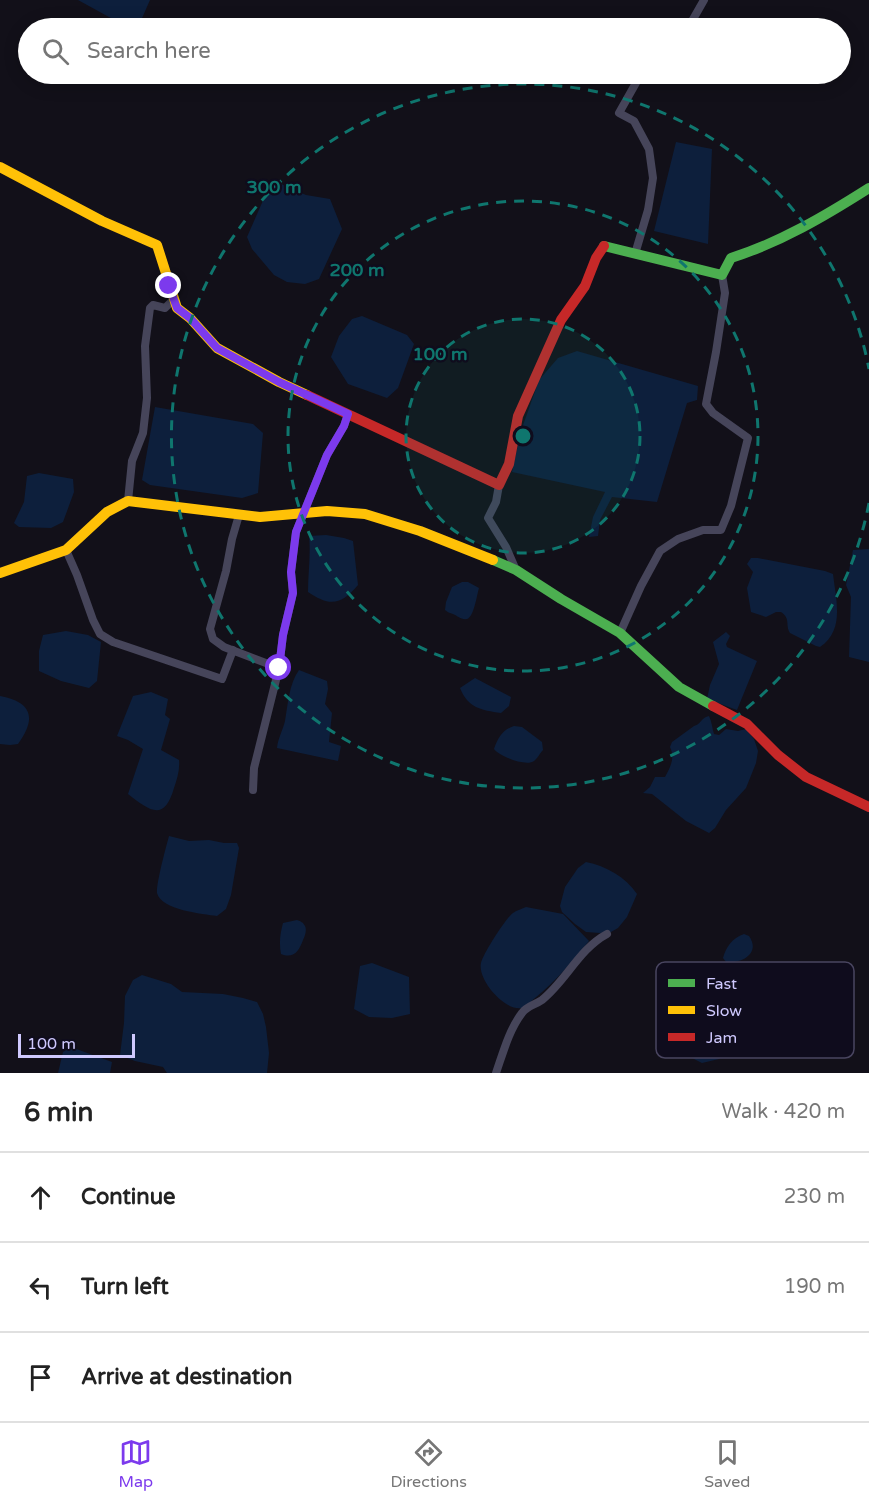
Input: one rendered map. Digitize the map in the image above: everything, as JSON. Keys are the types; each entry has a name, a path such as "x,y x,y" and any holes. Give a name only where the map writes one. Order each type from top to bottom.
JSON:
{"street":[{"path":"694,18 704,0"},
{"path":"635,84 619,113 634,122 649,149 653,178 648,210 635,254"},
{"path":"0,167 102,221 157,245 177,308 190,318 217,348 279,382 499,485"},
{"path":"620,633 660,551 678,539 703,530 722,530 731,506 748,438 713,413 706,404 725,293 722,274 731,258 752,252 800,231 869,188"},
{"path":"516,570 506,547 488,518 509,464 518,416 561,320 585,286 603,246 722,274"},
{"path":"128,501 132,461 142,433 147,398 145,346 150,308 153,305 165,308 174,299"},
{"path":"253,790 254,768 279,668 283,635 293,593 291,572 296,532 327,455 344,426 348,414"},
{"path":"0,573 66,550 107,512 128,501 260,517 327,511 365,514 420,531 516,570 620,633 679,687 747,724 778,755 806,777 869,807"},
{"path":"239,515 210,629 213,639 224,647 279,668"},
{"path":"66,550 100,634 113,642 222,679 233,650"},
{"path":"496,1073 521,1014 527,1008 540,1002 564,978 582,955 607,934"}],"water":[{"path":"78,0 150,0 142,18 111,18"},
{"path":"676,142 712,149 708,244 654,231"},
{"path":"272,180 306,195 330,199 342,229 319,279 305,284 287,282 274,275 252,249 247,237"},
{"path":"362,316 407,335 414,344 398,388 387,398 348,384 331,357 339,336 352,319"},
{"path":"577,351 698,386 697,400 687,403 657,502 612,497 600,520 598,536 589,537 593,517 605,492 512,472 521,431 539,380 558,358"},
{"path":"155,407 253,424 263,433 258,493 242,498 150,485 142,480"},
{"path":"39,473 73,479 74,492 63,522 51,528 19,527 14,523 24,502 27,476"},
{"path":"326,535 353,541 358,585 346,597 335,602 323,600 308,592 309,536"},
{"path":"869,549 869,662 849,657 851,597 846,585 853,550"},
{"path":"751,558 833,574 837,604 836,623 828,640 820,647 790,633 786,617 781,612 766,617 751,612 747,588 753,572 747,564"},
{"path":"468,582 479,588 473,610 467,619 445,610 452,587"},
{"path":"66,631 88,635 101,642 97,681 89,688 61,681 39,671 39,651 43,635"},
{"path":"726,632 730,636 727,647 757,661 737,710 707,699 719,664 713,642"},
{"path":"299,670 327,681 325,704 332,713 329,742 341,746 338,761 277,748 291,688"},
{"path":"475,678 511,697 509,706 501,713 481,709 471,704 460,688"},
{"path":"151,692 168,699 165,715 170,719 161,750 179,760 179,771 170,799 166,806 155,810 143,805 128,794 143,749 117,736 133,696"},
{"path":"0,696 19,702 28,712 28,726 18,744 0,744"},
{"path":"709,716 714,734 719,735 726,729 738,731 746,729 754,739 758,751 746,788 709,833 686,821 652,794 643,793 650,787 655,777 665,777 672,762 670,747 672,742"},
{"path":"514,726 522,727 542,742 543,750 534,761 525,763 513,760 494,749 501,735"},
{"path":"169,836 189,841 209,840 237,843 239,848 231,895 226,909 217,916 183,910 160,899 157,893 158,882"},
{"path":"586,862 615,873 637,894 627,917 618,928 611,932 586,932 562,912 560,906 565,887 578,868"},
{"path":"526,907 563,914 589,941 550,985 525,1007 518,1008 502,1001 488,987 481,970 481,963 510,916"},
{"path":"297,920 306,928 298,951 293,955 281,954 280,938 283,923"},
{"path":"744,934 749,936 752,942 751,952 738,961 726,962 723,958 728,947 733,940"},
{"path":"372,963 409,977 410,1014 392,1018 369,1017 354,1009 360,966"},
{"path":"142,975 171,984 182,992 223,994 257,1002 266,1027 269,1053 267,1073 167,1073 163,1067 120,1055 125,996 133,980"},
{"path":"71,1047 112,1062 110,1073 58,1073 63,1052"},
{"path":"692,1058 720,1058 719,1059 702,1063"}],"traffic: fast":[{"path":"604,246 722,275 731,258 802,228 869,188"},
{"path":"493,560 516,570 620,633 679,687 713,706"}],"traffic: slow":[{"path":"0,167 102,221 157,245 177,308 190,318 217,348 307,395"},
{"path":"0,573 66,550 107,512 128,501 260,517 327,511 365,514 420,531 493,560"}],"traffic: jam":[{"path":"307,395 499,485 509,464 518,416 561,320 585,286 596,258 604,246"},
{"path":"713,706 747,724 778,755 806,777 869,807"}],"route":[{"path":"169,286 177,308 190,318 217,348 279,382 348,414 344,426 327,455 296,532 291,572 293,593 283,635 279,668"}]}
